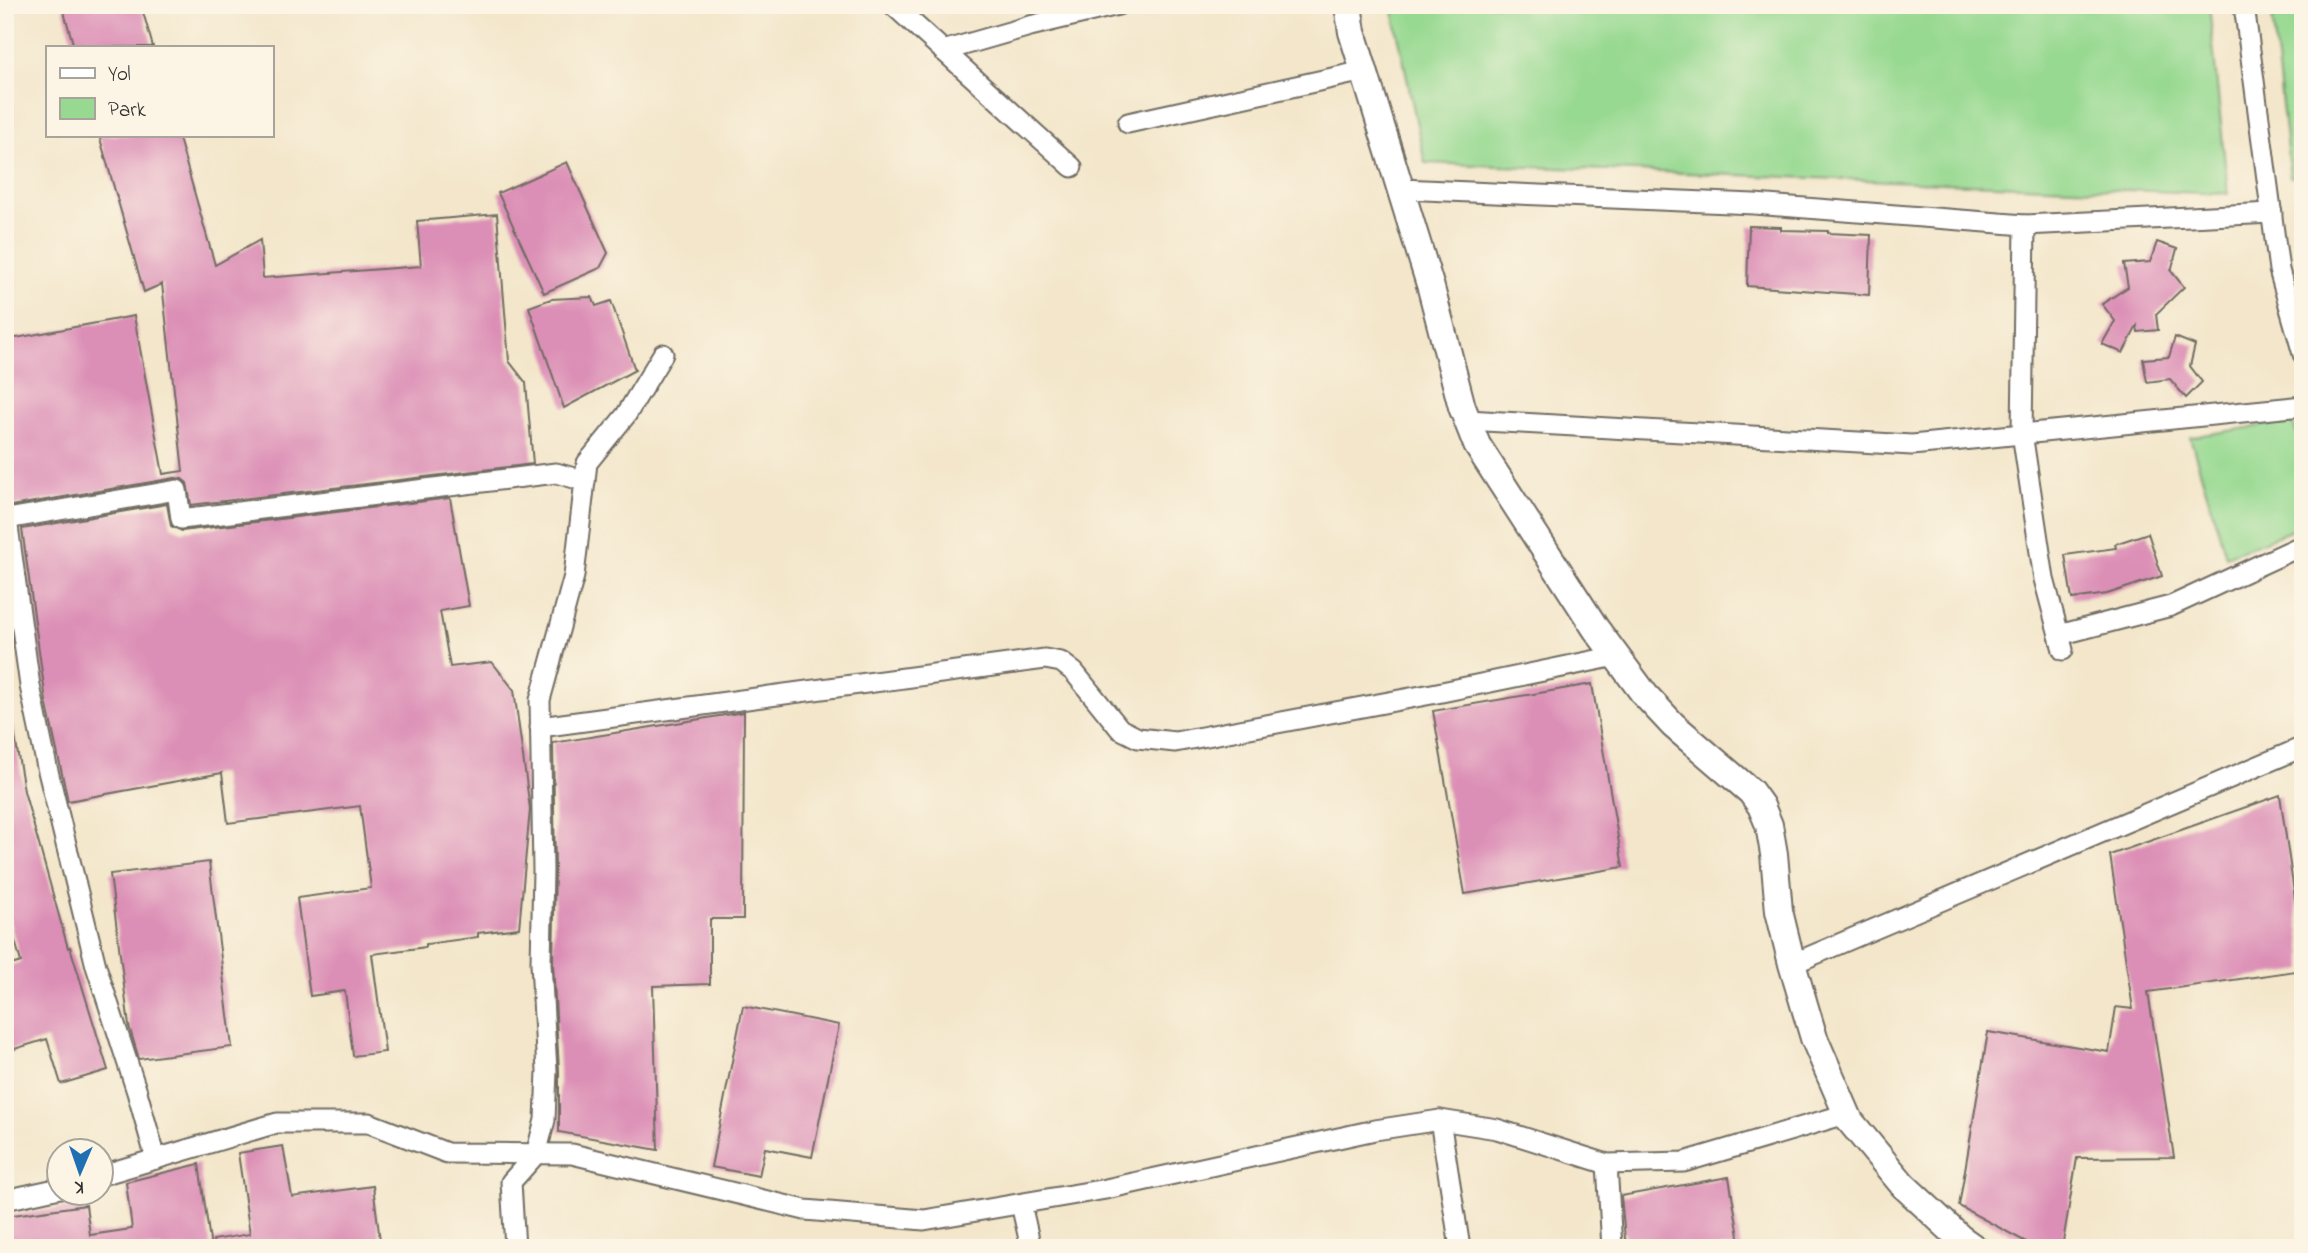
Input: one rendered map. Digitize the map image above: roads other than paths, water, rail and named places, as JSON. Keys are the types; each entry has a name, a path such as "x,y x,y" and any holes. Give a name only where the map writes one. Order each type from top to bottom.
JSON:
{"street":[{"path":"893,5 1072,167"},
{"path":"943,51 1118,5"},
{"path":"1348,5 1363,71 1431,288 1462,407 1477,444 1596,629 1645,695 1673,726 1751,792 1761,806 1769,825 1779,911 1792,964 1814,1038 1846,1114 1903,1185 1974,1248"},
{"path":"2244,5 2279,270 2303,354"},
{"path":"1128,123 1363,71"},
{"path":"1401,189 1754,204 2025,225 2272,214"},
{"path":"2025,225 2022,433 2045,579 2061,642 2171,606 2303,545"},
{"path":"515,1248 511,1182 536,1154 545,1120 547,1071 541,963 543,870 540,701 574,576 587,463 626,415 663,354"},
{"path":"1467,420 1912,445 2303,406"},
{"path":"156,1159 96,966 47,768 30,686 7,519 177,490 181,519 556,473 585,481"},
{"path":"540,727 1045,659 1060,662 1074,671 1120,729 1138,738 1175,742 1423,696 1616,656"},
{"path":"1792,964 2303,747"},
{"path":"116,1171 276,1123 369,1123 447,1153 572,1154 805,1210 924,1220 1106,1189 1374,1130 1440,1120 1497,1129 1607,1164 1684,1162 1846,1114"},
{"path":"1440,1120 1460,1248"},
{"path":"1607,1164 1612,1248"},
{"path":"5,1200 46,1192"},
{"path":"1021,1203 1031,1248"}]}
